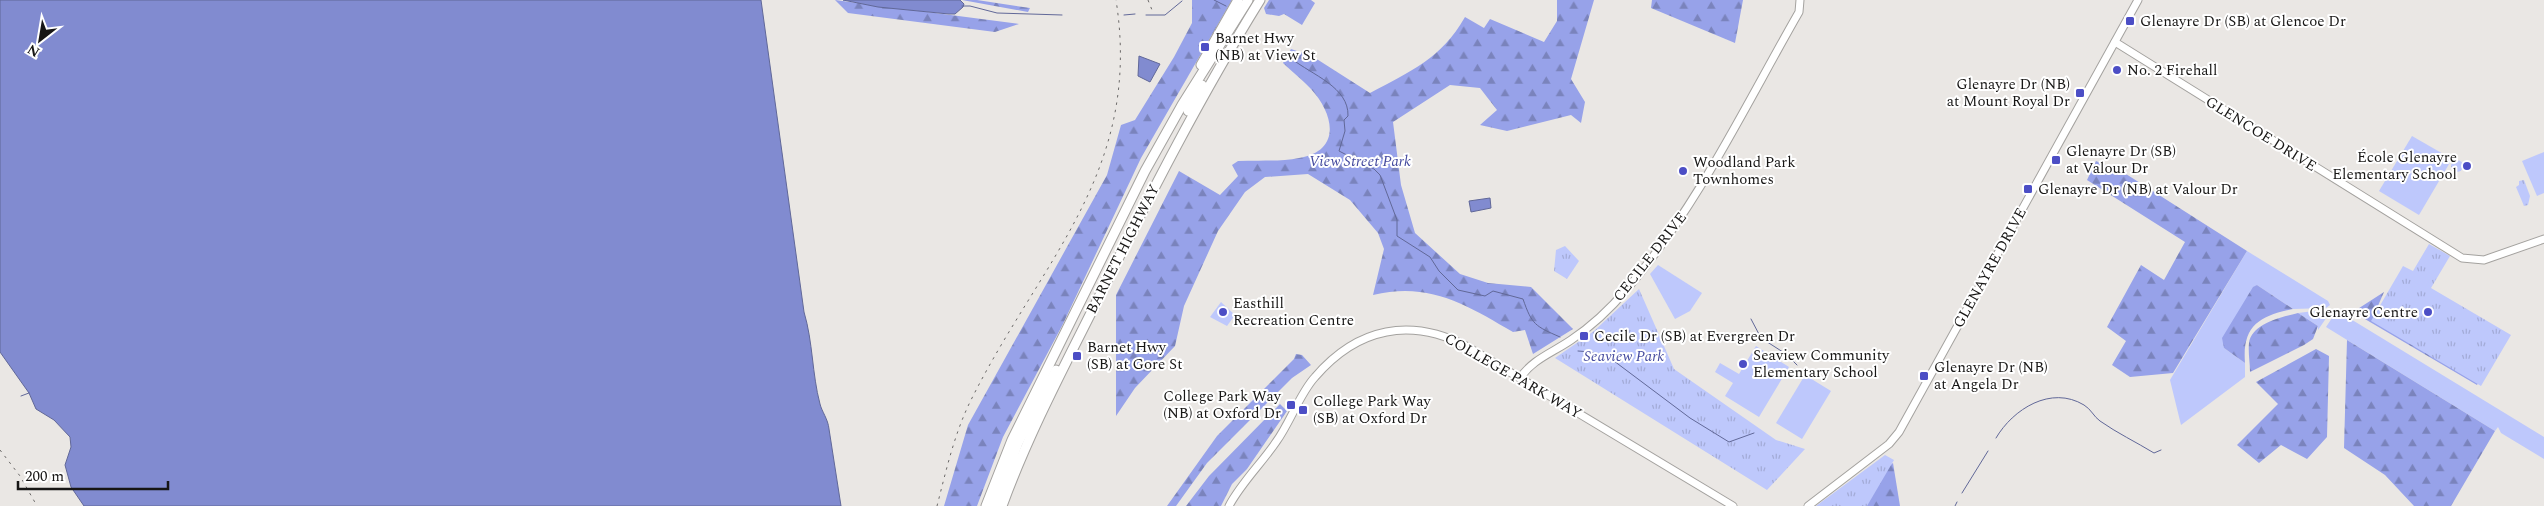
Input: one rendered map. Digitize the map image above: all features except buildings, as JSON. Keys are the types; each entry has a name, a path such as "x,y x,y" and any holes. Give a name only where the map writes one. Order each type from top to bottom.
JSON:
{"main road":[{"name":"BARNET HIGHWAY","path":"1182,105 1189,87 1238,0"},
{"name":"BARNET HIGHWAY","path":"986,506 1016,432 1145,171 1182,105 1248,0"},
{"name":"BARNET HIGHWAY","path":"1004,502 1037,422 1136,221 1189,120 1260,0"},
{"path":"994,506 1018,444 1206,78 1213,57"},
{"path":"1004,502 1011,506"}],"street":[{"name":"CECILE DRIVE","path":"1520,378 1532,363 1569,341 1598,319 1624,293 1665,242 1696,193 1799,12 1800,0"},
{"name":"GLENAYRE DRIVE","path":"1808,506 1889,444 1899,432 2138,0"},
{"name":"GLENCOE DRIVE","path":"2115,42 2462,258 2484,260 2544,239"},
{"name":"COLLEGE PARK WAY","path":"1230,504 1237,490 1254,472 1277,441 1314,377 1341,353 1364,339 1386,332 1409,329 1436,332 1468,347 1732,506"}],"green space":[{"path":"835,0 1019,24 995,32 848,13"},
{"path":"962,0 977,0 1030,8 1028,12"},
{"path":"1192,0 1232,0 1141,158 1063,324 1003,437 977,506 944,506 968,425 1107,175 1121,125 1135,120 1174,57 1192,23"},
{"path":"1269,0 1311,0 1315,3 1302,25 1284,14 1279,16 1266,14 1264,8"},
{"name":"View Street Park","path":"1557,0 1594,0 1571,79 1585,102 1581,123 1571,115 1507,131 1480,125 1497,110 1480,88 1450,85 1393,122 1401,185 1415,233 1460,274 1488,283 1531,287 1573,329 1533,354 1525,330 1513,332 1480,313 1447,298 1430,293 1412,291 1393,291 1373,295 1384,249 1378,233 1350,200 1308,174 1265,177 1245,192 1218,231 1184,306 1175,346 1135,388 1116,416 1116,295 1179,171 1220,195 1238,176 1232,165 1238,161 1299,158 1313,154 1322,148 1328,140 1330,130 1325,109 1308,86 1283,63 1291,49 1312,56 1370,93 1412,70 1435,54 1446,44 1465,17 1484,28 1490,19 1544,42 1557,21"},
{"path":"1652,0 1743,0 1735,43 1651,8"},
{"path":"2412,136 2452,159 2419,215 2379,191"},
{"path":"2544,152 2544,193 2537,196 2522,161"},
{"path":"2459,160 2462,161 2462,171 2455,172 2452,171 2451,164 2452,161"},
{"path":"2096,161 2126,174 2247,251 2173,373 2130,377 2112,365 2126,341 2107,327 2141,265 2164,280 2185,242 2087,180"},
{"path":"2524,180 2530,196 2528,205 2524,206 2516,187 2519,185 2519,181"},
{"path":"2429,244 2450,256 2431,288 2511,335 2481,386 2371,321 2403,266 2413,271"},
{"path":"1565,246 1579,261 1567,279 1554,271 1556,250"},
{"path":"2247,251 2328,301 2330,305 2326,308 2293,309 2257,285 2224,348 2245,363 2245,377 2181,425 2170,380"},
{"path":"1658,265 1702,293 1690,311 1675,319 1650,274"},
{"path":"2257,285 2293,309 2271,315 2255,325 2246,340 2245,363 2224,348 2222,338 2253,287"},
{"name":"Seaview Park","path":"1639,289 1674,369 1776,440 1805,449 1767,490 1555,358 1594,331"},
{"path":"2384,292 2377,308 2378,317 2479,381 2477,385 2353,312"},
{"name":"Easthill Recreation Centre","path":"1221,302 1235,315 1227,326 1210,317"},
{"path":"2314,311 2329,314 2318,330 2318,326 2298,313"},
{"path":"2298,313 2318,326 2313,339 2250,372 2249,343 2251,336 2256,330 2269,322"},
{"path":"2339,314 2349,318 2544,437 2544,459 2501,433 2498,427 2495,431 2326,327 2334,315"},
{"path":"2347,340 2495,431 2451,506 2414,506 2385,475 2344,448"},
{"path":"1756,346 1789,367 1759,417 1725,396 1733,383 1715,372 1720,363 1739,374"},
{"path":"2316,349 2329,356 2327,437 2307,459 2281,445 2259,463 2237,445 2278,404 2256,382"},
{"path":"1296,354 1302,355 1311,365 1292,378 1207,463 1176,506 1167,506 1217,436 1294,359"},
{"path":"1805,375 1831,391 1802,439 1776,423"},
{"path":"1280,404 1287,411 1247,469 1232,484 1221,506 1186,506 1209,476"},
{"path":"1885,455 1894,460 1867,506 1816,506"},
{"path":"1893,463 1900,506 1833,506"}],"shaded area":[{"path":"0,0 761,0 804,312 817,393 828,425 841,506 84,506 71,487 65,465 71,447 70,437 54,420 36,409 29,393 0,352"},
{"path":"843,0 960,0 964,4 955,14 949,14 878,7"},
{"path":"1139,56 1160,64 1150,82 1138,76"},
{"path":"1490,198 1491,208 1471,212 1469,201"}],"waterway":[{"path":"1214,0 1226,6"},
{"path":"1146,15 1165,15 1182,1"},
{"path":"962,6 970,6 997,13 1062,15"},
{"path":"1124,15 1135,14"},
{"path":"1292,59 1336,89 1342,97 1347,106 1348,116 1344,120 1345,131 1339,151 1374,169 1380,175 1397,220 1397,236 1430,257 1439,271 1458,290 1485,296 1493,291 1523,299 1532,320 1540,327 1560,337"},
{"path":"1751,319 1761,338 1786,354 1797,365"},
{"path":"1578,351 1591,352 1614,361 1690,418 1729,442 1754,433"},
{"path":"21,396 29,393"},
{"path":"1996,438 2012,418 2034,403 2046,399 2059,398 2071,399 2084,405 2100,421 2113,430 2154,453 2161,450"},
{"path":"1962,493 1988,451"},
{"path":"1955,506 1957,502"}],"railway":[{"path":"937,506 955,440 970,402 997,351 1079,213 1100,166 1114,116 1120,61 1116,0"},
{"path":"1148,0 1152,10"},
{"path":"0,450 20,476 37,506"}],"place":[{"name":"Glenayre Dr (SB) at Glencoe Dr","path":"2130,21"},
{"name":"Barnet Hwy (NB) at View St","path":"1205,47"},
{"name":"No. 2 Firehall","path":"2117,70"},
{"name":"Glenayre Dr (NB) at Mount Royal Dr","path":"2080,93"},
{"name":"Glenayre Dr (SB) at Valour Dr","path":"2056,160"},
{"name":"École Glenayre Elementary School","path":"2467,166"},
{"name":"Woodland Park Townhomes","path":"1683,171"},
{"name":"Glenayre Dr (NB) at Valour Dr","path":"2028,189"},
{"name":"Easthill Recreation Centre","path":"1223,312"},
{"name":"Glenayre Centre","path":"2428,312"},
{"name":"Cecile Dr (SB) at Evergreen Dr","path":"1584,336"},
{"name":"Barnet Hwy (SB) at Gore St","path":"1077,356"},
{"name":"Seaview Community Elementary School","path":"1743,364"},
{"name":"Glenayre Dr (NB) at Angela Dr","path":"1924,376"},
{"name":"College Park Way (NB) at Oxford Dr","path":"1291,405"},
{"name":"College Park Way (SB) at Oxford Dr","path":"1303,410"}]}
